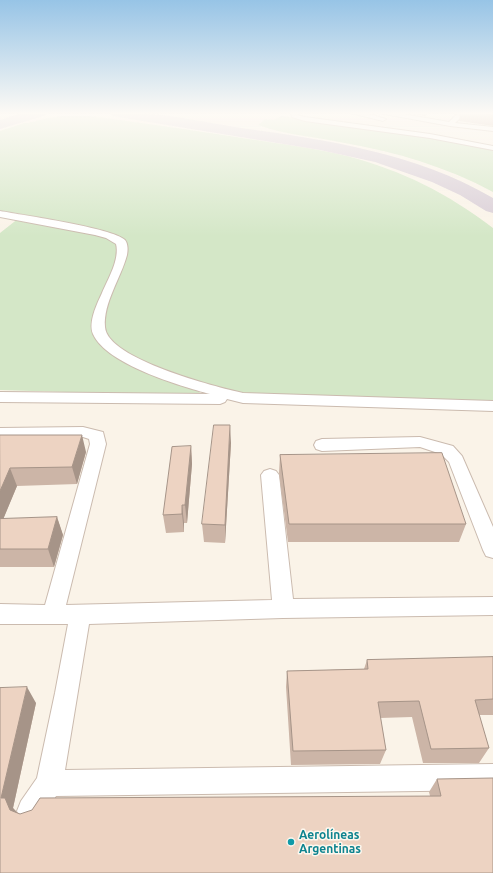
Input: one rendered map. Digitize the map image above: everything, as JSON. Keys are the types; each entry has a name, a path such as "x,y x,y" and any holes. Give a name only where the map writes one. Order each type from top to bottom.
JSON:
{"lane":[{"path":"0,214 96,232 116,239 122,245 122,253 100,314 99,334 105,343 126,357 162,374 206,390 244,398"},
{"path":"0,397 244,398 493,406"},
{"path":"0,433 84,432 97,436 98,444 53,615"},
{"path":"322,445 420,442 447,450 456,460 493,550"},
{"path":"270,475 282,609"},
{"path":"0,614 80,615 282,609 493,606"},
{"path":"31,811 49,783 68,693 80,615"},
{"path":"49,783 493,777"}],"green space":[{"path":"0,154 336,154 386,168 424,184 442,194 493,228 493,401 277,397 221,391 151,365 111,342 105,332 103,315 126,250 92,229 21,214 0,212"},
{"path":"393,154 493,154 493,192 458,175"},
{"path":"19,218 100,235 116,242 119,251 94,335 157,377 200,392 198,396 0,390 0,233"}],"building":[{"path":"214,425 230,425 225,525 202,524"},
{"path":"0,435 82,435 72,467 10,468 0,491"},
{"path":"191,446 185,505 182,505 182,514 163,515 172,447"},
{"path":"442,453 466,524 289,524 280,455"},
{"path":"57,517 48,549 0,549 0,519"},
{"path":"493,657 493,699 475,700 489,748 431,749 419,701 378,702 386,750 293,751 287,671 368,669 367,660"},
{"path":"27,687 1,798 5,798 10,810 20,814 32,810 40,798 441,796 437,779 493,778 493,873 0,873 0,688"}],"taxiway":[{"path":"362,154 410,167 439,178 466,191 493,207"}],"place":[{"name":"Aerolíneas Argentinas","path":"291,842"}]}
